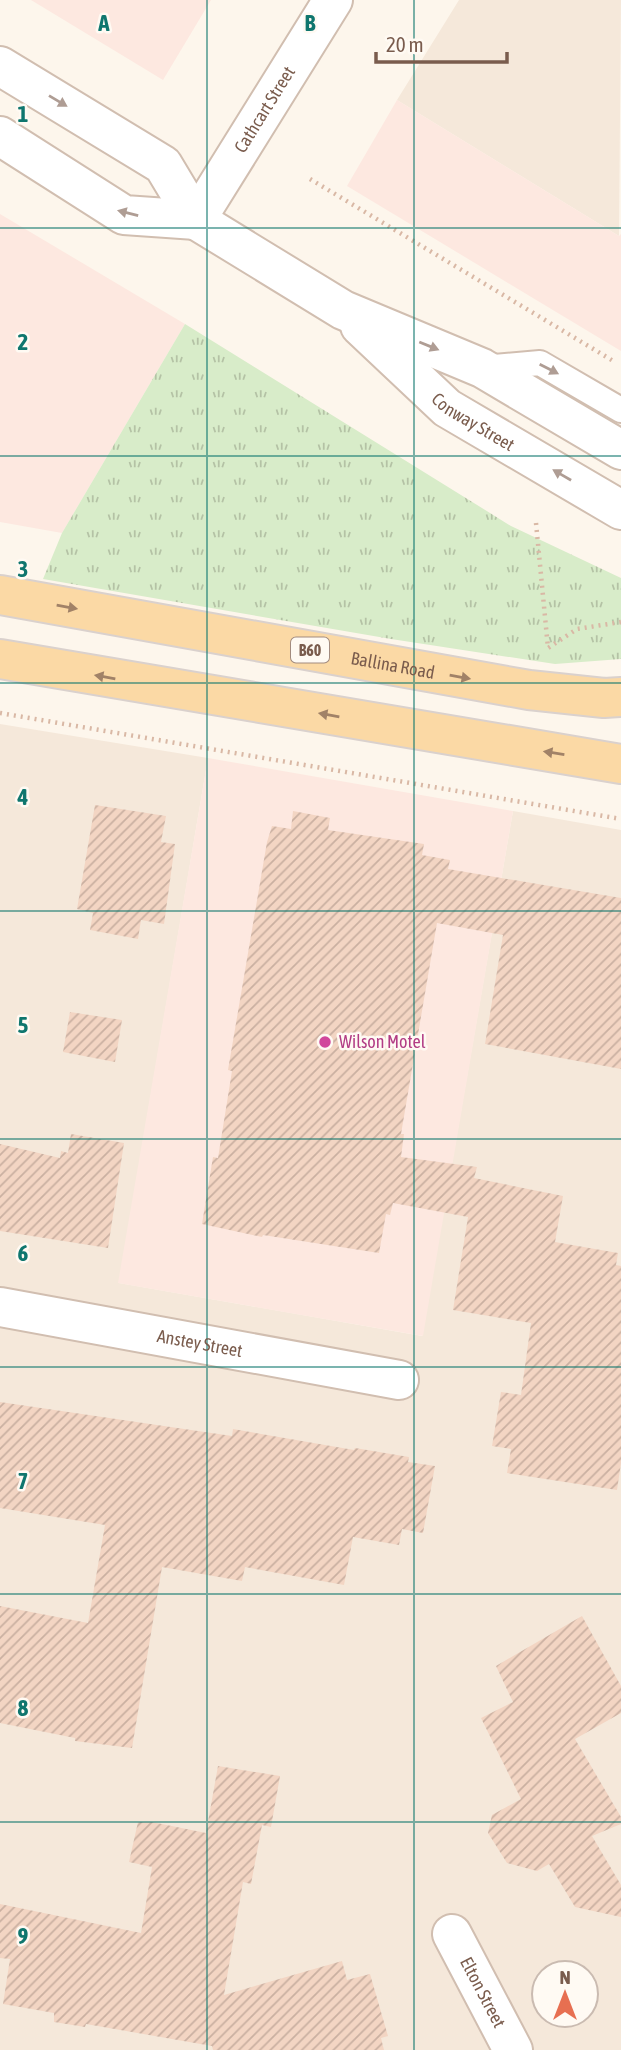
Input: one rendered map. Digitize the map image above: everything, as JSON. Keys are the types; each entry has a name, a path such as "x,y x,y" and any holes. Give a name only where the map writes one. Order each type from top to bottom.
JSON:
{"main road":[{"name":"Ballina Road","path":"0,595 529,690 604,698 621,697"},
{"path":"0,659 621,764"}],"street":[{"name":"Cathcart Street","path":"196,220 333,0"},
{"name":"Conway Street","path":"0,66 163,165 196,220"},
{"name":"Conway Street","path":"0,136 124,215 196,220 343,310 482,368 621,450"},
{"name":"Conway Street","path":"343,310 447,408 621,510"},
{"name":"Anstey Street","path":"0,1307 399,1380"},
{"name":"Elton Street","path":"452,1934 513,2050"}],"lane":[{"path":"482,368 540,363 621,410"}],"path":[{"path":"310,179 621,366"},
{"path":"536,523 548,648 577,629 621,622"},
{"path":"0,713 621,819"}],"shaded area":[{"path":"31,0 211,0 163,80"},
{"path":"459,0 621,0 619,236 397,100"},
{"path":"397,100 619,236 621,234 621,351 347,186"},
{"path":"0,214 185,324 62,533 0,522"},
{"path":"0,724 208,758 119,1283 422,1336 513,811 621,830 621,2050 0,2050"},
{"path":"208,758 513,811 423,1336 118,1283"}],"green space":[{"path":"185,324 511,526 621,578 621,659 555,664 391,639 43,579 62,533"}],"building":[{"path":"95,805 166,816 161,842 175,844 164,924 141,920 138,939 90,930 93,913 77,909"},
{"path":"293,811 330,818 328,830 424,844 422,855 450,860 448,869 621,898 621,1069 485,1044 503,935 437,923 401,1134 404,1134 401,1157 477,1167 474,1178 563,1196 555,1242 618,1253 616,1265 621,1266 621,1463 617,1490 507,1473 511,1449 492,1446 501,1392 521,1395 531,1323 453,1310 468,1217 393,1203 390,1215 386,1214 379,1253 263,1235 262,1237 202,1224 213,1157 218,1158 232,1071 228,1070 267,842 272,826 291,829"},
{"path":"70,1012 122,1020 115,1062 63,1052"},
{"path":"71,1134 124,1143 108,1248 0,1231 0,1144 60,1158 61,1151 68,1153"},
{"path":"0,1402 232,1436 233,1429 409,1457 408,1462 435,1466 423,1533 402,1529 399,1545 353,1537 344,1585 245,1567 242,1581 162,1567 132,1748 75,1741 75,1738 0,1723 0,1606 88,1623 105,1525 0,1508"},
{"path":"582,1616 621,1686 621,1713 575,1739 621,1817 621,1824 592,1836 621,1885 621,1917 575,1907 549,1864 537,1871 507,1863 488,1833 492,1815 521,1799 481,1718 513,1702 496,1666"},
{"path":"218,1766 280,1776 271,1827 262,1825 251,1884 243,1882 224,1995 342,1961 347,1980 370,1974 388,2036 381,2038 384,2050 213,2050 212,2046 86,2024 85,2027 54,2022 54,2013 3,2004 10,1959 0,1958 0,1904 141,1933 152,1867 129,1862 138,1822 152,1822 206,1833"}],"place":[{"name":"Wilson Motel","path":"325,1042"}]}
